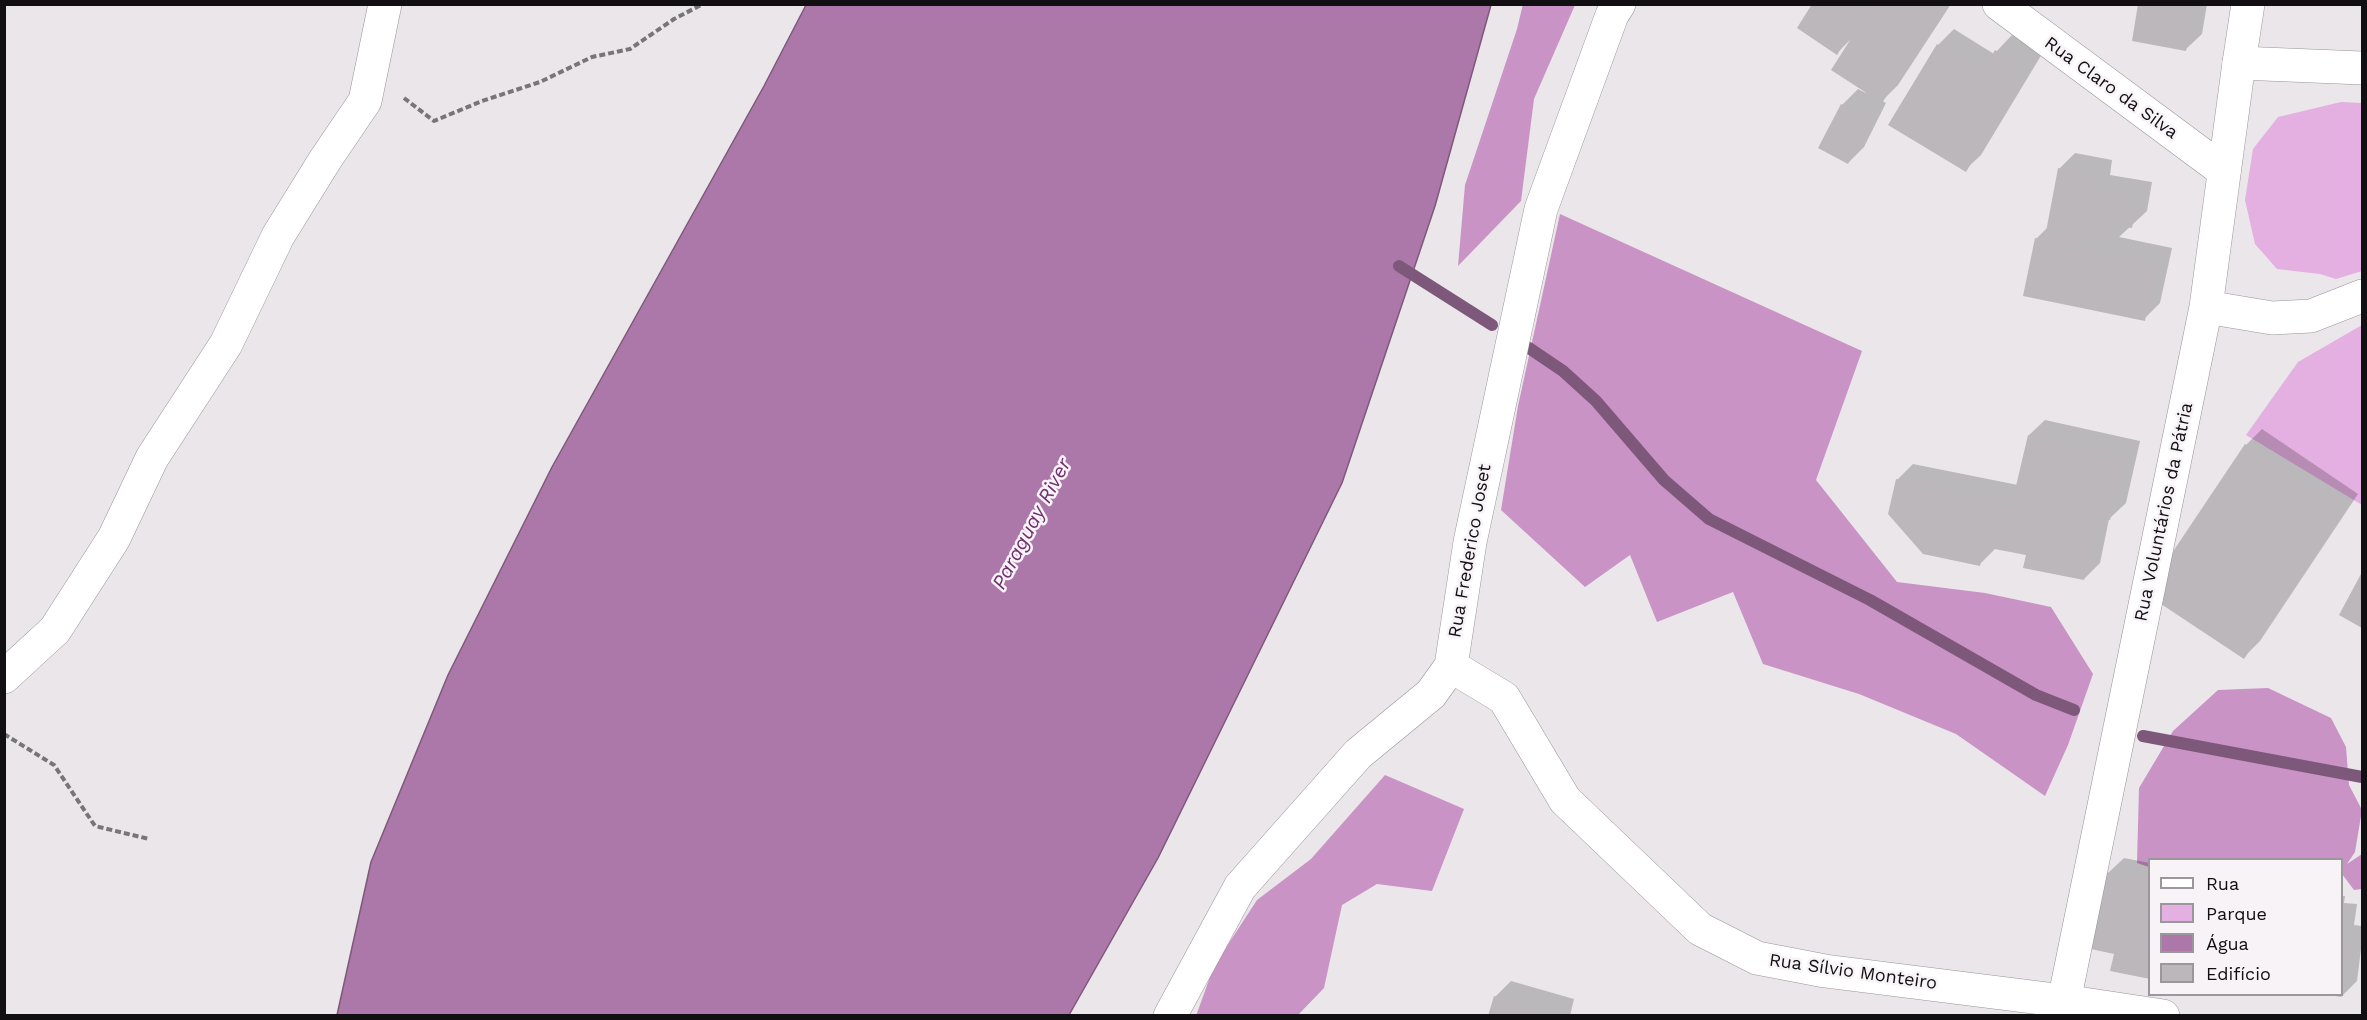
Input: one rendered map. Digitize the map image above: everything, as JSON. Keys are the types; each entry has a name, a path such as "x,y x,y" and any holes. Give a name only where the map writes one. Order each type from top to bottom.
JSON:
{"street":[{"path":"4,677 56,630 114,538 152,458 226,344 278,236 365,101 385,4"},
{"name":"Rua Frederico Joset","path":"1170,1016 1240,887 1358,754 1431,694 1451,666 1472,531 1542,209 1612,15 1619,4"},
{"name":"Rua Claro da Silva","path":"1999,4 2224,171"},
{"name":"Rua Voluntários da Pátria","path":"2063,1008 2206,307 2248,4"},
{"path":"2239,63 2362,68"},
{"path":"2206,307 2272,318 2311,316 2362,296"},
{"name":"Rua Sílvio Monteiro","path":"1451,666 1504,698 1565,800 1700,929 1757,958 1825,971 2063,1008 2163,1016"}],"path":[{"path":"365,101 387,85 434,121 482,101 540,82 592,57 630,49 674,19 703,4"},
{"path":"4,734 54,765 95,826 148,839"}],"green space":[{"path":"2341,102 2362,103 2362,271 2336,279 2320,274 2277,269 2255,244 2245,200 2253,149 2278,117"},
{"path":"2362,325 2362,505 2246,435 2298,362"}],"shaded area":[{"path":"1523,4 1575,5 1534,99 1521,201 1458,266 1465,185 1517,29"},
{"path":"1560,214 1862,351 1816,480 1897,582 1985,593 2051,607 2093,674 2068,745 2045,796 1956,734 1859,694 1763,664 1733,592 1657,622 1630,555 1585,587 1501,510 1518,406"},
{"path":"2268,688 2331,718 2346,747 2349,785 2362,810 2355,852 2347,864 2362,854 2362,889 2354,890 2343,875 2343,858 2148,858 2148,867 2137,863 2139,788 2173,731 2218,690"},
{"path":"1385,775 1464,809 1432,891 1377,884 1342,905 1324,988 1298,1015 1196,1016 1214,966 1257,900 1311,859"}],"water":[{"name":"Paraguay River","path":"806,5 1491,5 1435,206 1342,483 1158,858 1069,1015 337,1015 371,862 448,675 552,467 764,86"}],"building":[{"path":"1812,4 1870,4 1837,55 1797,28"},
{"path":"1873,4 1947,4 1882,103 1831,70"},
{"path":"2138,4 2195,4 2186,51 2132,41"},
{"path":"1937,44 1982,71 1995,50 2027,70 1966,172 1888,125"},
{"path":"1841,104 1871,120 1848,164 1818,148"},
{"path":"2058,168 2097,175 2095,191 2137,198 2132,228 2117,226 2114,244 2046,232"},
{"path":"2035,238 2157,263 2145,321 2023,296"},
{"path":"2028,435 2125,457 2110,520 2097,520 2084,580 2023,568 2026,555 1984,547 1980,566 1923,554 1888,514 1896,479 2012,503"},
{"path":"2245,444 2343,510 2244,659 2155,600 2174,550"},
{"path":"2362,572 2362,628 2339,615"},
{"path":"2107,873 2148,881 2148,979 2110,971 2114,954 2091,949"},
{"path":"2343,940 2349,942 2343,989"},
{"path":"1494,996 1559,1015 1559,1016 1488,1016"}],"waterway":[{"path":"1399,266 1492,325"},
{"path":"1529,348 1563,371 1596,401 1664,480 1709,519 1870,600 2036,695 2074,710"},
{"path":"2143,736 2362,777"}]}
